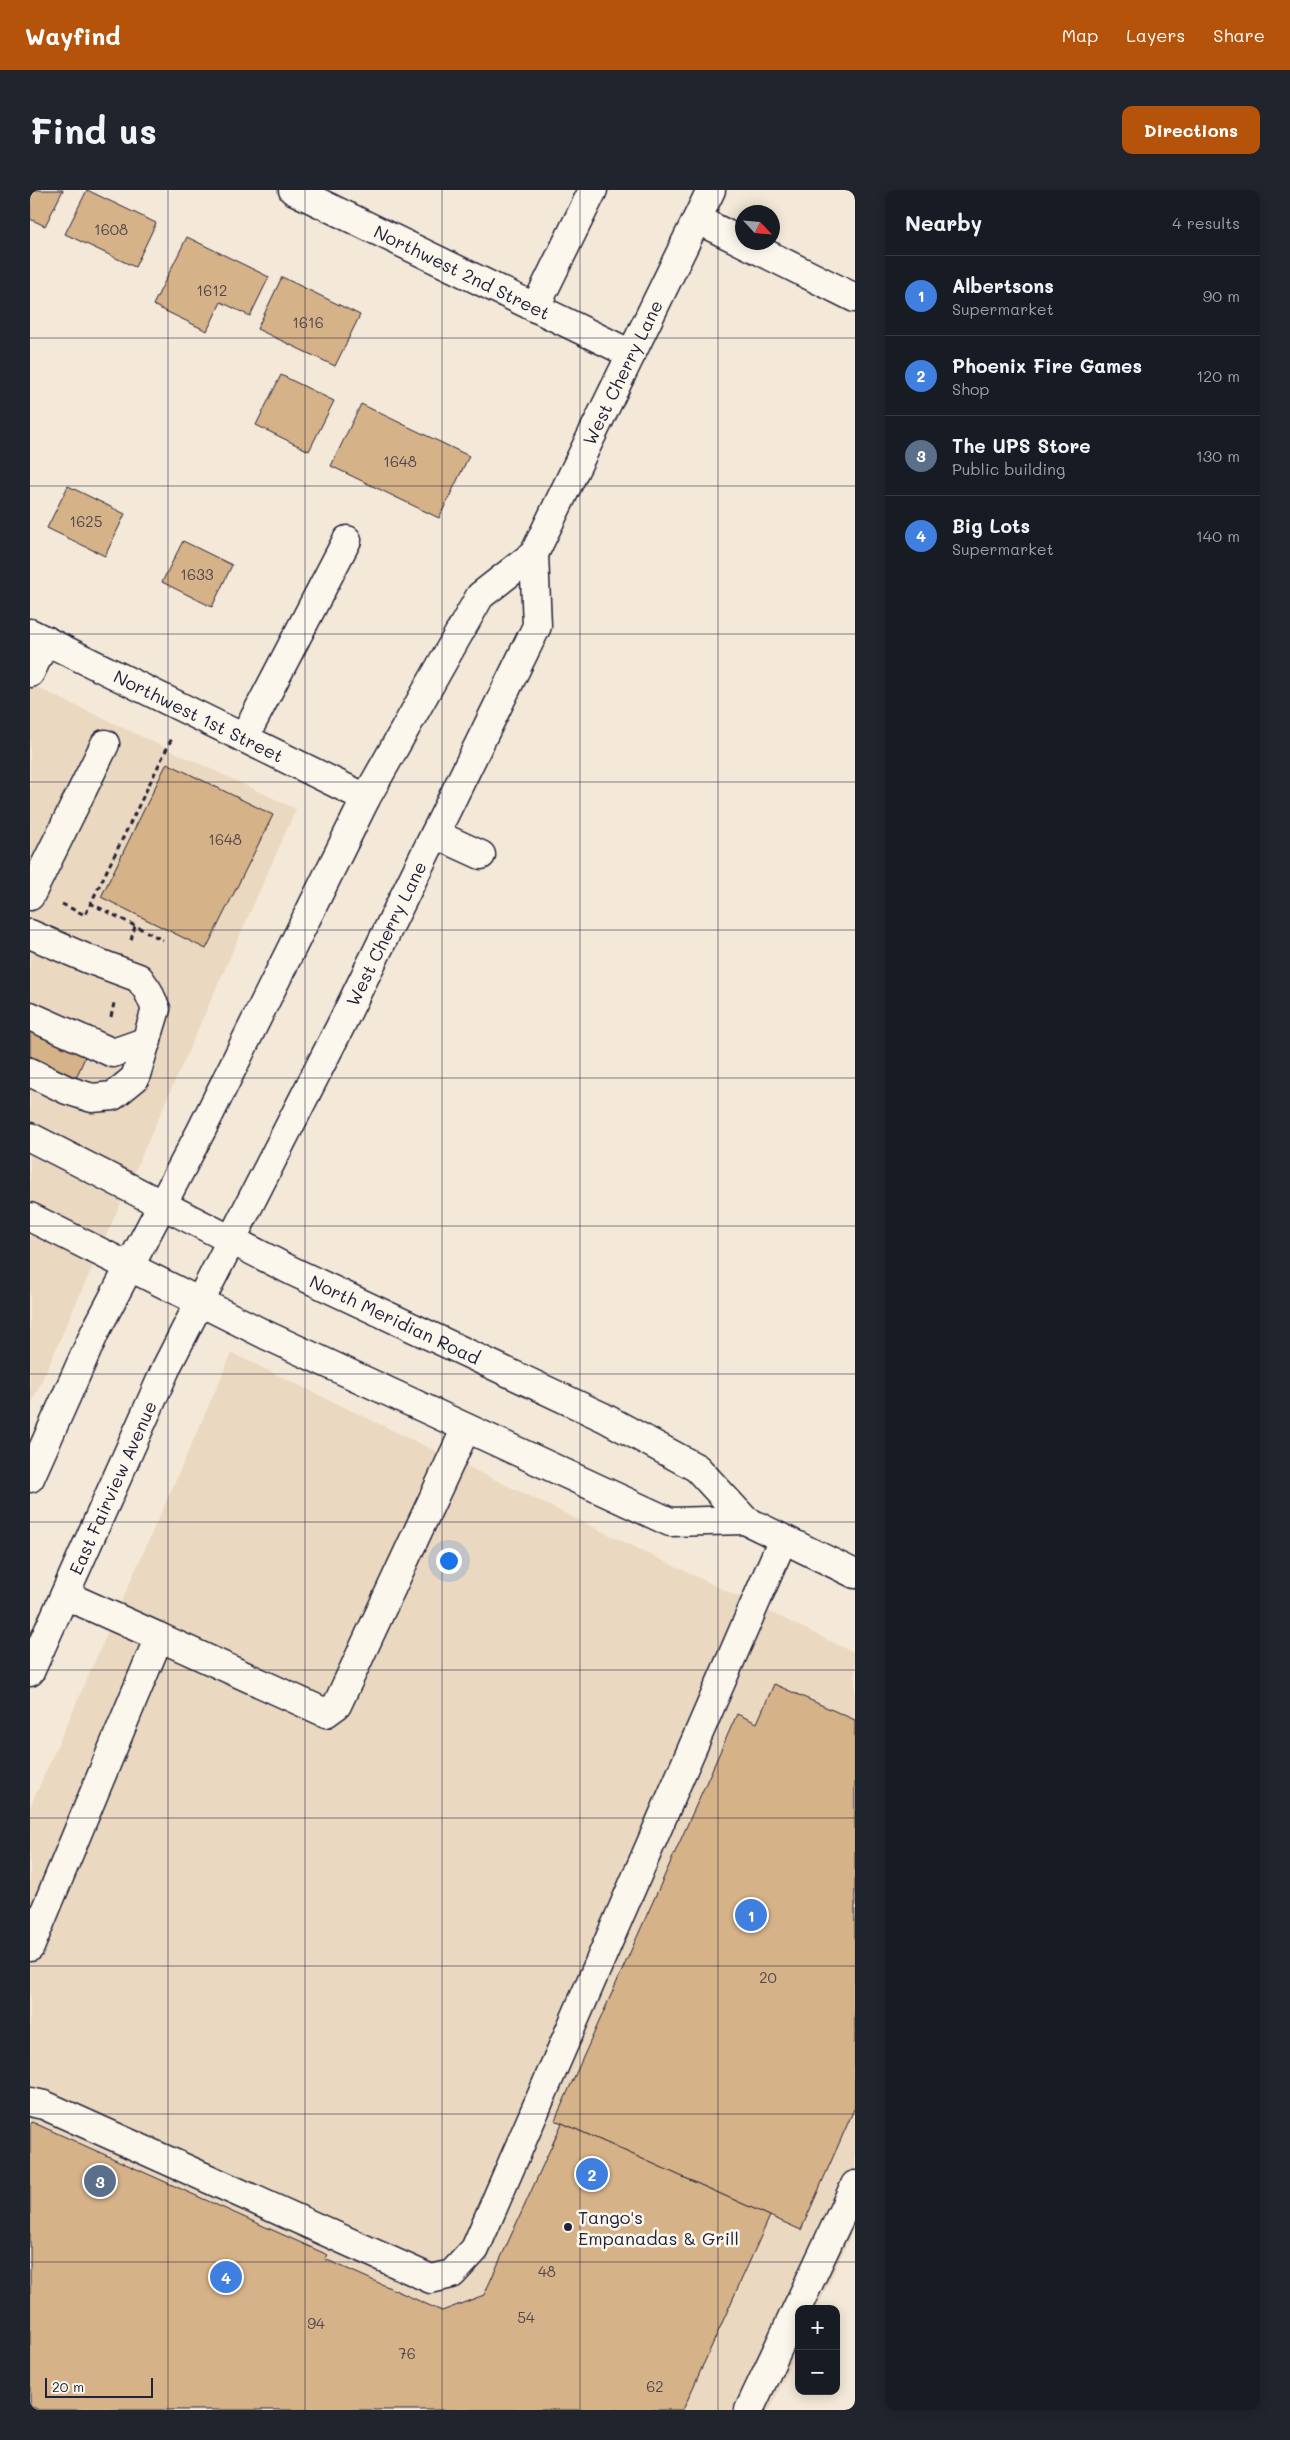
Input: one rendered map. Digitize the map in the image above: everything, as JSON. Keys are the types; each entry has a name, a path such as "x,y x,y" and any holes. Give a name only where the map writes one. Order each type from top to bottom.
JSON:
{"main road":[{"name":"Northwest 2nd Street","path":"293,190 631,354"},
{"path":"535,308 593,190"},
{"name":"West Cherry Lane","path":"163,1204 366,798 480,596 534,554 711,190"},
{"path":"698,220 855,298"},
{"path":"244,738 347,540"},
{"name":"West Cherry Lane","path":"199,1303 435,834 537,626 534,554"},
{"path":"30,673 38,637"},
{"name":"Northwest 1st Street","path":"38,637 366,798"},
{"path":"42,898 105,744"},
{"path":"435,834 481,856"},
{"path":"30,934 139,978 148,991 156,1009 135,1078 112,1096 92,1098 67,1090 30,1072"},
{"path":"30,1016 113,1053 147,1041"},
{"name":"North Meridian Road","path":"30,1137 292,1271 611,1421 697,1468 745,1520 855,1574"},
{"path":"30,1478 95,1332 163,1204"},
{"name":"North Meridian Road","path":"30,1216 199,1303 670,1522 745,1520"},
{"name":"East Fairview Avenue","path":"30,1672 168,1364 199,1303"},
{"path":"65,1595 326,1714 337,1705 466,1428"},
{"path":"30,2102 44,2105 431,2279 452,2274 474,2249 783,1539"},
{"path":"30,1946 159,1637"},
{"path":"749,2410 855,2185"}],"path":[{"path":"42,898 85,915 173,736"},
{"path":"90,903 163,940"},
{"path":"131,943 135,926"}],"shaded area":[{"path":"30,684 296,809 30,1407"},
{"path":"232,1353 855,1653 855,2226 819,2305 795,2305 795,2357 770,2410 30,2410 30,1807"}],"building":[{"path":"30,190 63,190 45,226 30,219"},
{"path":"87,190 156,223 135,267 65,234"},
{"path":"187,237 269,277 250,316 221,302 207,331 153,305"},
{"path":"282,277 360,315 335,366 257,329"},
{"path":"281,375 334,401 309,451 256,425"},
{"path":"361,404 469,456 439,518 331,466"},
{"path":"68,486 125,514 105,556 47,528"},
{"path":"183,541 232,565 212,607 162,582"},
{"path":"167,763 273,815 206,949 101,897"},
{"path":"30,1028 86,1055 76,1078 30,1056"},
{"path":"774,1684 855,1720 855,2107 801,2230 555,2120 737,1714 757,1723"},
{"path":"32,2122 328,2255 325,2259 442,2311 484,2295 562,2123 770,2216 683,2410 39,2410 30,2406 30,2123"}],"place":[{"name":"Albertsons","path":"751,1915"},
{"name":"Phoenix Fire Games","path":"592,2174"},
{"name":"The UPS Store","path":"100,2181"},
{"name":"Tango's Empanadas & Grill","path":"568,2227"},
{"name":"Big Lots","path":"226,2277"}]}
